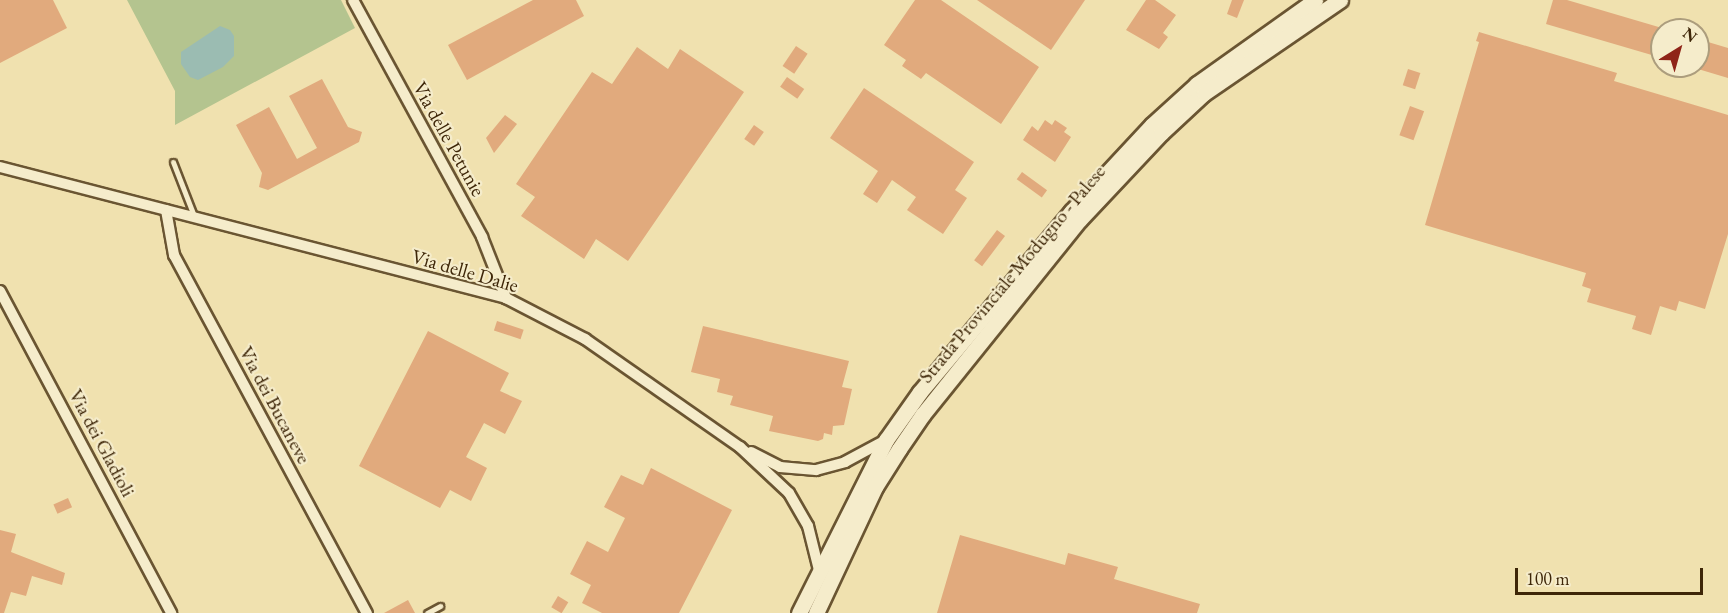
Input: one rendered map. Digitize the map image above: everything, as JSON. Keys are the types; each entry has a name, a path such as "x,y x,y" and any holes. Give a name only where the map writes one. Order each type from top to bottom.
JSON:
{"main road":[{"name":"Strada Provinciale Modugno - Palese","path":"799,613 886,440 920,392 1071,212 1152,125 1197,84 1315,0"},
{"name":"Strada Provinciale Modugno - Palese","path":"816,613 875,487 899,448 923,414 1079,220 1161,133 1204,93 1340,0"}],"street":[{"name":"Via delle Petunie","path":"353,0 482,237 506,298"},
{"name":"Via delle Dalie","path":"0,167 506,298 585,339 740,447 789,493 808,526 819,570"},
{"name":"Via dei Bucaneve","path":"166,210 174,255 367,613"},
{"name":"Via dei Gladioli","path":"0,291 171,613"},
{"path":"740,447 780,467 816,470 845,462 886,440"}],"lane":[{"path":"173,162 194,218"},
{"path":"427,613 440,606"}],"green space":[{"path":"127,0 341,0 355,28 175,125 175,91"}],"water":[{"path":"220,26 230,30 234,36 234,56 223,67 198,80 190,77 181,64 181,52"}],"building":[{"path":"0,0 53,0 67,28 0,63"},
{"path":"533,0 576,0 584,16 467,80 448,45"},
{"path":"915,0 941,0 1039,67 1001,124 926,73 921,79 902,66 906,60 884,45"},
{"path":"977,0 1085,0 1051,50"},
{"path":"1146,0 1155,0 1176,15 1163,33 1168,37 1159,49 1126,30"},
{"path":"1232,0 1244,0 1237,18 1227,14"},
{"path":"1553,0 1567,0 1650,24 1650,54 1546,24"},
{"path":"1479,32 1617,73 1614,81 1728,115 1728,234 1705,309 1679,301 1676,311 1660,306 1651,335 1632,329 1636,316 1587,302 1591,289 1582,286 1586,273 1425,225 1479,42 1476,41"},
{"path":"1710,43 1728,48 1728,78 1710,73"},
{"path":"796,46 808,54 794,74 783,66"},
{"path":"637,47 668,69 680,49 744,92 628,261 596,239 584,259 521,216 535,197 516,184 592,72 612,84"},
{"path":"1408,69 1420,73 1415,89 1403,85"},
{"path":"787,77 804,89 797,99 780,87"},
{"path":"322,79 348,127 362,132 359,142 268,190 259,187 262,173 236,125 269,107 297,159 317,148 289,96"},
{"path":"864,88 974,162 955,190 967,198 943,234 907,210 916,197 892,180 877,203 863,194 878,171 830,138"},
{"path":"1410,106 1424,111 1413,140 1399,135"},
{"path":"505,115 517,124 494,153 486,138"},
{"path":"1045,120 1052,125 1055,120 1067,128 1064,132 1071,137 1055,162 1023,140 1032,126 1038,131"},
{"path":"754,125 764,132 754,146 744,139"},
{"path":"1022,172 1047,190 1042,198 1017,179"},
{"path":"997,230 1005,236 982,266 974,260"},
{"path":"497,321 524,330 521,339 494,331"},
{"path":"703,326 849,361 842,387 852,389 844,425 833,426 832,435 824,433 823,439 818,441 769,431 773,416 730,405 733,396 717,392 720,379 691,372"},
{"path":"428,331 509,373 500,391 522,401 505,434 484,423 466,457 487,468 471,501 450,490 440,508 359,466"},
{"path":"651,468 732,510 679,613 602,613 582,603 591,585 570,574 587,541 608,552 625,518 604,507 621,475 643,485"},
{"path":"68,498 72,507 57,514 53,505"},
{"path":"0,530 16,534 11,552 65,573 62,585 32,576 26,596 11,592 4,613 0,613"},
{"path":"960,535 1065,565 1068,553 1118,567 1114,579 1200,604 1197,613 937,613"},
{"path":"558,596 568,602 562,613 551,607"},
{"path":"408,600 415,613 384,613"}]}
